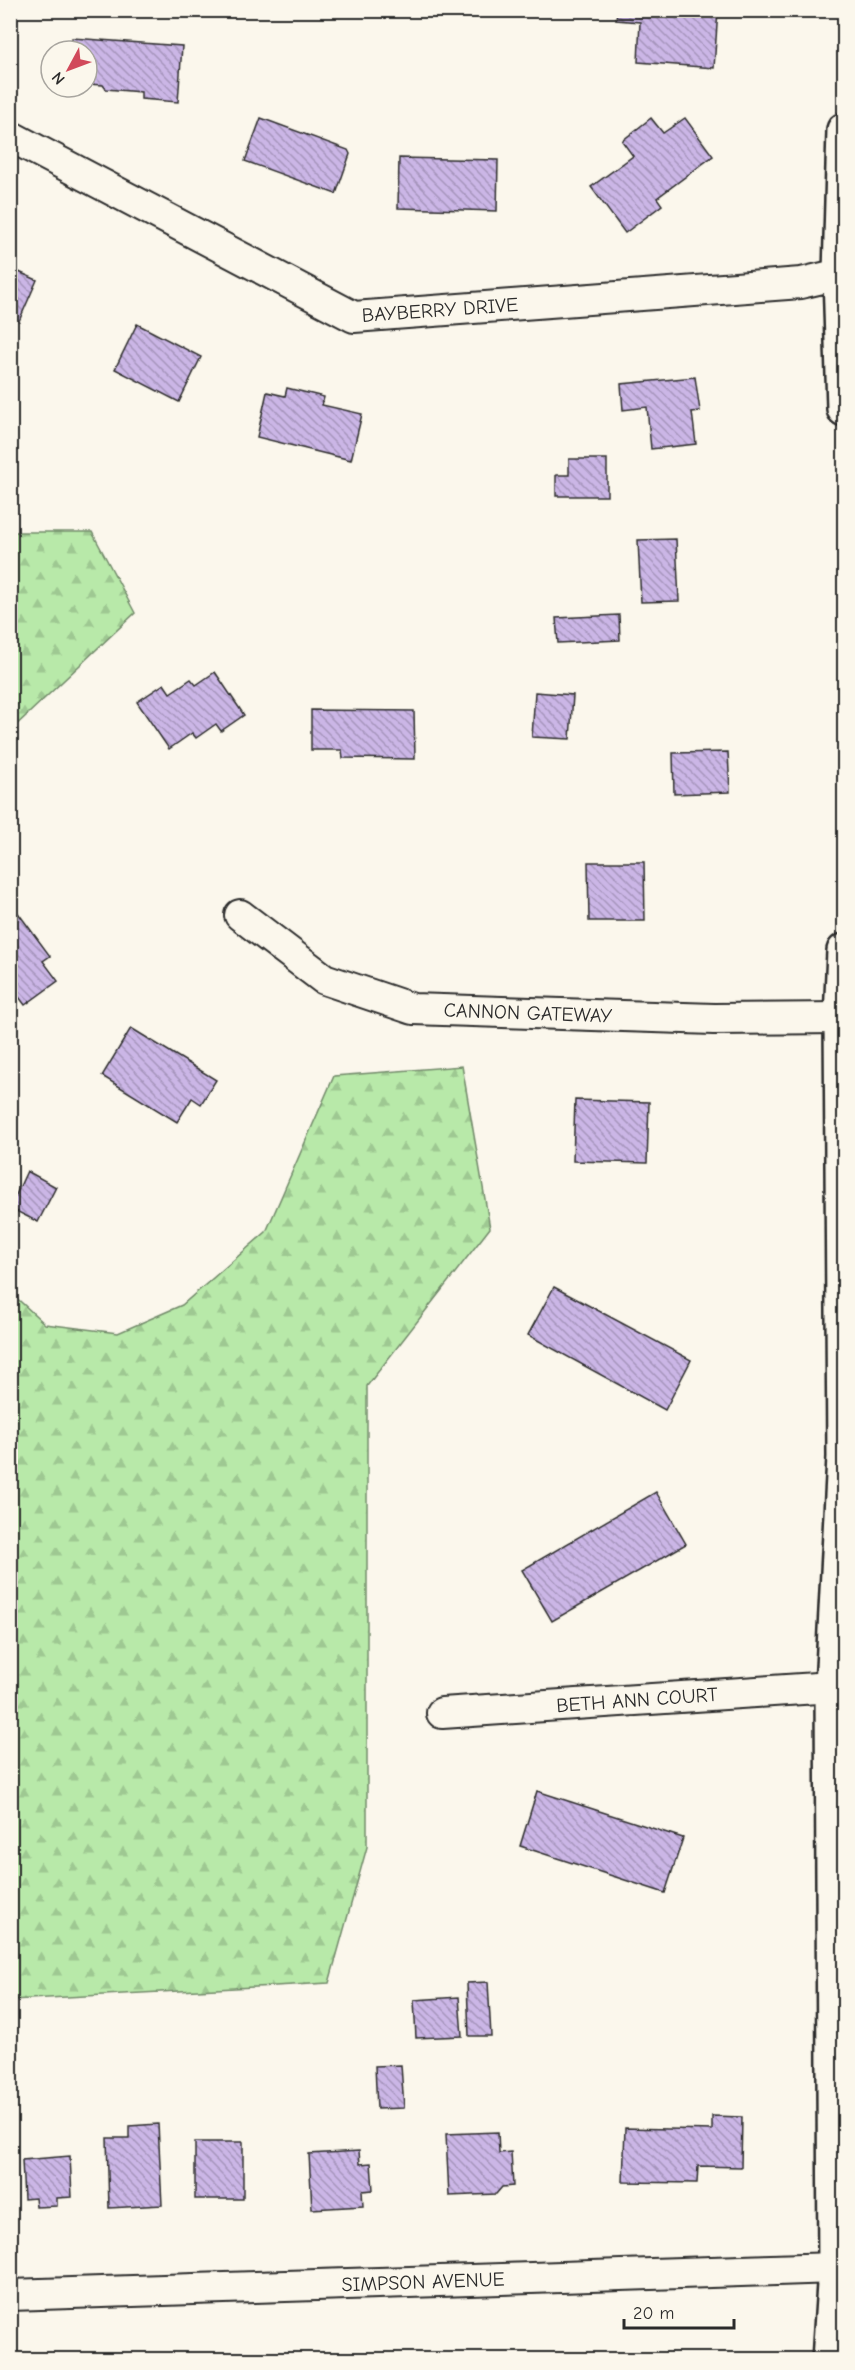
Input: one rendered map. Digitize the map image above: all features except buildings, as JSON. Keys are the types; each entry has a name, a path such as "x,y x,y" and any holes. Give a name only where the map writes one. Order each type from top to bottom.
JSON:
{"street":[{"path":"844,130 840,274 844,409"},
{"name":"BAYBERRY DRIVE","path":"10,136 354,317 801,284 840,274"},
{"name":"CANNON GATEWAY","path":"240,915 324,979 414,1009 714,1019 842,1018"},
{"path":"829,2360 835,2268 838,1822 832,1687 844,1457 842,1018 844,951"},
{"name":"BETH ANN COURT","path":"442,1713 832,1687"},
{"name":"SIMPSON AVENUE","path":"10,2295 835,2268"}],"green space":[{"path":"11,532 92,532 135,613 11,730"},
{"path":"462,1066 490,1228 367,1386 367,1847 329,1983 11,2000 11,1293 45,1324 118,1333 182,1305 266,1232 334,1076"}]}
